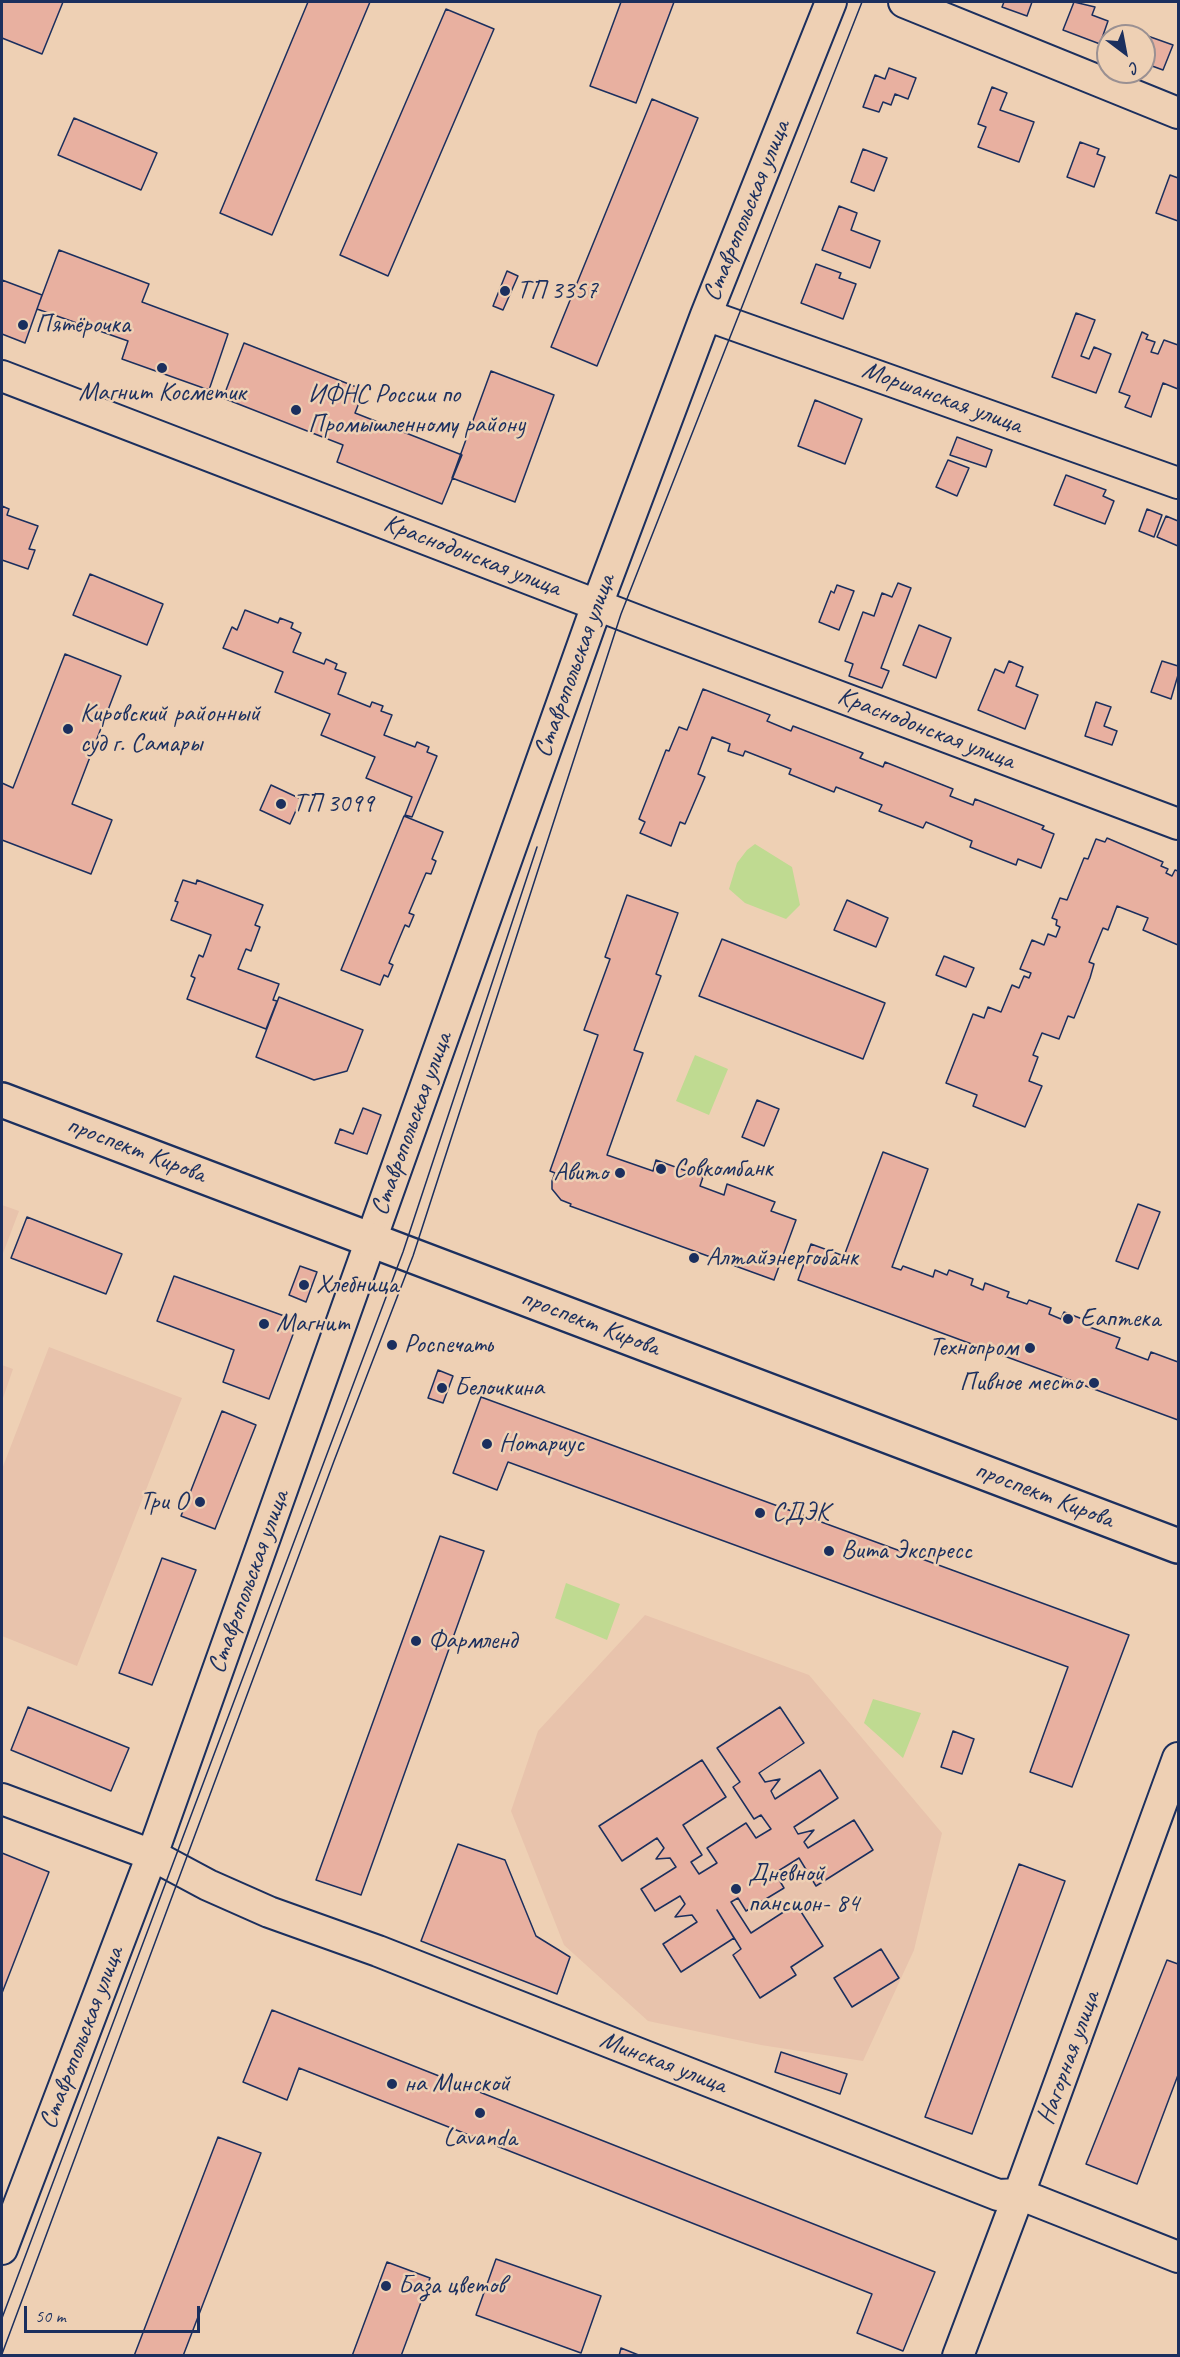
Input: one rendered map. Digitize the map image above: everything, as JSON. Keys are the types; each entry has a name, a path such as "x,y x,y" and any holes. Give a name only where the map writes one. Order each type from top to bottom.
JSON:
{"main road":[{"name":"проспект Кирова","path":"2,1100 1179,1545"}],"street":[{"name":"Ставропольская улица","path":"2,2249 152,1855 597,605 705,315 831,2"},
{"path":"904,2 1179,113"},
{"name":"Моршанская улица","path":"705,315 1179,483"},
{"name":"Краснодонская улица","path":"2,376 597,605 1179,824"},
{"name":"Нагорная улица","path":"958,2355 1179,1758"},
{"name":"Минская улица","path":"2,1799 152,1855 208,1885 269,1912 378,1951 998,2195 1019,2194 1179,2257"}],"shaded area":[{"path":"2,1205 19,1211 2,1256"},
{"path":"49,1347 182,1398 77,1666 2,1636 2,1469"},
{"path":"2,1365 13,1369 2,1401"},
{"name":"Дневной пансион- 84","path":"645,1615 809,1675 942,1833 914,1950 863,2061 761,2045 648,2021 564,1945 511,1811 538,1731"}],"green space":[{"path":"755,844 792,867 800,905 786,919 745,903 729,889 737,863"},
{"path":"695,1055 728,1069 709,1115 676,1101"},
{"path":"566,1583 620,1604 607,1640 555,1618"},
{"path":"873,1699 921,1713 903,1758 864,1723"}],"building":[{"path":"2,2 63,2 42,54 2,38"},
{"path":"308,2 370,2 272,235 220,213"},
{"path":"621,2 674,2 636,103 590,86"},
{"path":"1004,2 1032,2 1027,16 1002,7"},
{"path":"1074,2 1095,7 1092,15 1108,21 1107,24 1096,24 1096,42 1063,30"},
{"path":"446,9 494,29 388,276 340,255"},
{"path":"1156,39 1173,45 1163,70 1156,67"},
{"path":"889,68 916,78 908,99 895,94 891,105 883,102 879,112 863,107 875,75 885,79"},
{"path":"992,87 1007,93 1000,110 1034,122 1019,162 978,147 986,127 978,124"},
{"path":"652,99 698,118 597,366 551,347"},
{"path":"74,118 157,153 141,190 58,155"},
{"path":"1080,142 1099,149 1097,154 1105,157 1094,187 1067,177"},
{"path":"863,149 887,158 874,191 851,182"},
{"path":"1170,175 1178,178 1178,221 1156,213"},
{"path":"839,206 857,213 851,230 880,241 870,268 822,250"},
{"path":"59,250 149,284 142,302 228,334 209,390 122,359 128,341 37,309"},
{"path":"816,264 841,273 839,278 856,284 843,319 801,303"},
{"name":"ТП 3357","path":"507,271 518,276 503,310 493,306"},
{"path":"2,280 42,295 25,343 2,334"},
{"path":"1076,313 1095,320 1081,356 1089,359 1094,347 1111,354 1096,393 1052,377"},
{"path":"1142,332 1148,335 1146,339 1155,342 1151,352 1158,354 1164,340 1178,345 1178,389 1163,383 1151,417 1125,407 1130,396 1119,392"},
{"path":"244,343 364,390 355,413 462,455 442,504 337,462 343,445 223,398"},
{"path":"491,371 554,395 515,502 452,478"},
{"path":"815,400 862,419 845,464 798,446"},
{"path":"957,437 992,450 986,467 950,455"},
{"path":"948,460 969,468 957,496 936,487"},
{"path":"1066,475 1106,490 1103,496 1114,501 1105,524 1054,505"},
{"path":"2,506 9,509 7,515 38,526 29,549 35,550 28,569 2,560"},
{"path":"1147,509 1162,515 1154,537 1139,531"},
{"path":"1166,516 1178,521 1178,546 1157,537"},
{"path":"90,574 163,604 147,645 73,615"},
{"path":"898,583 911,588 881,668 889,671 882,688 849,676 853,664 845,661 863,612 874,616 882,593 892,597"},
{"path":"837,585 854,591 839,630 819,622 831,591 834,593"},
{"path":"245,610 278,623 280,618 293,623 291,628 301,633 293,652 324,664 326,659 337,664 335,669 346,673 338,694 370,707 372,702 383,706 381,711 392,715 384,735 415,747 417,742 429,747 427,752 437,756 412,817 405,815 412,797 366,778 375,757 321,735 330,714 275,692 283,672 223,648 232,627 237,630"},
{"path":"919,625 951,638 936,678 903,665"},
{"name":"Кировский районный суд г. Самары","path":"65,654 121,676 72,804 112,820 91,874 2,840 2,783 13,788"},
{"path":"1009,661 1023,667 1016,686 1038,695 1025,729 978,710 995,669 1004,673"},
{"path":"1162,661 1178,666 1178,675 1171,699 1151,692"},
{"path":"703,689 770,715 767,721 791,731 793,726 863,753 860,758 883,767 885,762 953,789 950,796 973,805 975,799 1044,826 1042,829 1054,834 1041,868 1018,859 1016,865 970,847 972,841 926,822 923,828 879,811 882,805 836,787 834,792 789,774 791,769 745,751 743,756 728,751 730,744 712,737 698,774 705,777 685,824 680,822 671,846 640,833 645,822 639,819 666,750 669,751 679,727 687,730"},
{"path":"1096,702 1111,707 1104,726 1117,731 1112,745 1085,736"},
{"name":"ТП 3099","path":"271,785 301,799 290,824 260,810"},
{"path":"404,816 443,832 432,859 436,861 431,874 426,873 409,913 414,915 409,927 405,925 389,963 393,965 388,977 384,975 380,985 341,970"},
{"path":"1107,838 1163,862 1161,866 1168,869 1166,873 1172,876 1175,870 1178,871 1178,945 1143,930 1148,918 1117,906 1108,930 1103,928 1089,962 1094,964 1074,1018 1068,1016 1059,1039 1042,1033 1033,1055 1038,1057 1029,1081 1042,1086 1025,1127 973,1106 977,1095 946,1083 973,1014 984,1018 988,1007 1001,1012 1012,985 1019,988 1024,976 1029,978 1031,973 1020,969 1032,940 1044,945 1048,934 1056,937 1060,927 1056,925 1057,920 1052,918 1060,898 1067,900 1084,858 1088,859 1096,839 1105,842"},
{"path":"183,880 196,884 197,880 263,905 255,925 260,927 251,951 246,949 238,969 279,984 273,1000 277,1001 266,1029 187,999 195,978 191,976 199,955 203,957 211,935 171,920"},
{"path":"627,895 678,913 656,974 661,976 634,1050 643,1053 607,1155 653,1171 656,1160 703,1177 700,1186 724,1195 727,1184 775,1202 771,1211 796,1220 774,1280 570,1206 571,1204 561,1200 552,1189 555,1173 550,1171 598,1035 584,1030 610,959 605,957"},
{"path":"847,900 888,918 876,947 834,930"},
{"path":"722,939 885,1003 863,1059 699,996"},
{"path":"944,956 974,968 966,987 936,975"},
{"path":"279,997 363,1030 347,1071 314,1080 256,1057"},
{"path":"757,1100 779,1109 764,1146 742,1137"},
{"path":"363,1108 381,1115 367,1154 335,1143 340,1129 353,1134"},
{"path":"883,1152 928,1169 892,1267 901,1270 903,1266 933,1277 935,1270 947,1275 949,1270 973,1279 971,1285 983,1290 985,1283 1009,1292 1007,1297 1027,1304 1029,1300 1051,1308 1049,1314 1061,1319 1064,1312 1085,1320 1084,1325 1120,1338 1116,1348 1148,1360 1151,1352 1178,1362 1178,1420 798,1280 811,1244 844,1256"},
{"path":"1138,1204 1160,1212 1138,1269 1116,1261"},
{"path":"27,1217 122,1254 106,1294 11,1258"},
{"path":"300,1266 317,1272 306,1302 289,1295"},
{"path":"174,1276 298,1321 269,1399 223,1382 234,1350 157,1321"},
{"path":"438,1370 453,1376 443,1403 428,1398"},
{"path":"481,1397 1129,1635 1072,1787 1030,1772 1068,1667 508,1462 497,1490 453,1473"},
{"path":"222,1411 256,1425 215,1529 181,1516"},
{"path":"440,1536 484,1551 361,1895 316,1880"},
{"path":"162,1558 196,1570 152,1685 119,1673"},
{"path":"28,1707 129,1748 111,1791 11,1750"},
{"path":"780,1707 804,1743 759,1773 765,1782 780,1779 771,1791 775,1799 820,1770 838,1798 794,1827 798,1834 814,1830 804,1842 808,1848 854,1820 873,1850 816,1886 799,1858 775,1873 784,1888 746,1911 738,1898 731,1902 751,1933 796,1904 823,1946 791,1967 796,1975 760,1998 733,1955 741,1949 717,1910 734,1938 681,1972 663,1944 697,1922 692,1915 675,1917 685,1904 680,1896 655,1911 641,1889 676,1867 670,1858 656,1859 664,1848 657,1838 622,1861 599,1826 702,1760 726,1797 683,1825 702,1855 691,1862 699,1874 717,1863 707,1848 746,1823 756,1838 771,1829 761,1815 754,1819 733,1787 740,1782 717,1748"},
{"path":"953,1731 974,1739 962,1774 941,1767"},
{"path":"458,1844 505,1860 536,1936 570,1957 557,1994 421,1941"},
{"path":"2,1853 49,1872 2,1993"},
{"path":"1019,1864 1065,1881 972,2134 925,2117"},
{"path":"881,1949 899,1978 852,2007 834,1978"},
{"path":"1167,1960 1178,1964 1178,2075 1137,2184 1086,2164"},
{"path":"272,2010 935,2272 903,2351 857,2333 872,2294 299,2068 287,2100 243,2082"},
{"path":"781,2052 847,2074 840,2094 775,2072"},
{"path":"218,2137 261,2153 183,2356 134,2356"},
{"path":"496,2259 601,2296 581,2353 476,2315"},
{"path":"387,2262 430,2278 401,2356 352,2356"},
{"path":"621,2348 641,2356 619,2356"}],"tram line":[{"path":"2,2354 334,1461 413,1256 621,614 862,2"},
{"path":"2,2318 403,1252 537,847"}],"place":[{"name":"ТП 3357","path":"505,291"},
{"name":"Пятёрочка","path":"23,325"},
{"name":"Магнит Косметик","path":"162,368"},
{"name":"ИФНС России по Промышленному району","path":"296,410"},
{"name":"Кировский районный суд г. Самары","path":"68,729"},
{"name":"ТП 3099","path":"281,804"},
{"name":"Совкомбанк","path":"661,1169"},
{"name":"Авито","path":"620,1173"},
{"name":"Алтайэнергобанк","path":"694,1258"},
{"name":"Хлебница","path":"304,1285"},
{"name":"Еаптека","path":"1068,1319"},
{"name":"Магнит","path":"264,1324"},
{"name":"Роспечать","path":"392,1345"},
{"name":"Технопром","path":"1030,1348"},
{"name":"Пивное место","path":"1094,1383"},
{"name":"Белочкина","path":"442,1388"},
{"name":"Нотариус","path":"487,1444"},
{"name":"Три О","path":"200,1502"},
{"name":"СДЭК","path":"760,1513"},
{"name":"Вита Экспресс","path":"829,1551"},
{"name":"Фармленд","path":"416,1641"},
{"name":"Дневной пансион- 84","path":"736,1889"},
{"name":"на Минской","path":"392,2084"},
{"name":"Lavanda","path":"480,2113"},
{"name":"База цветов","path":"386,2286"}]}
